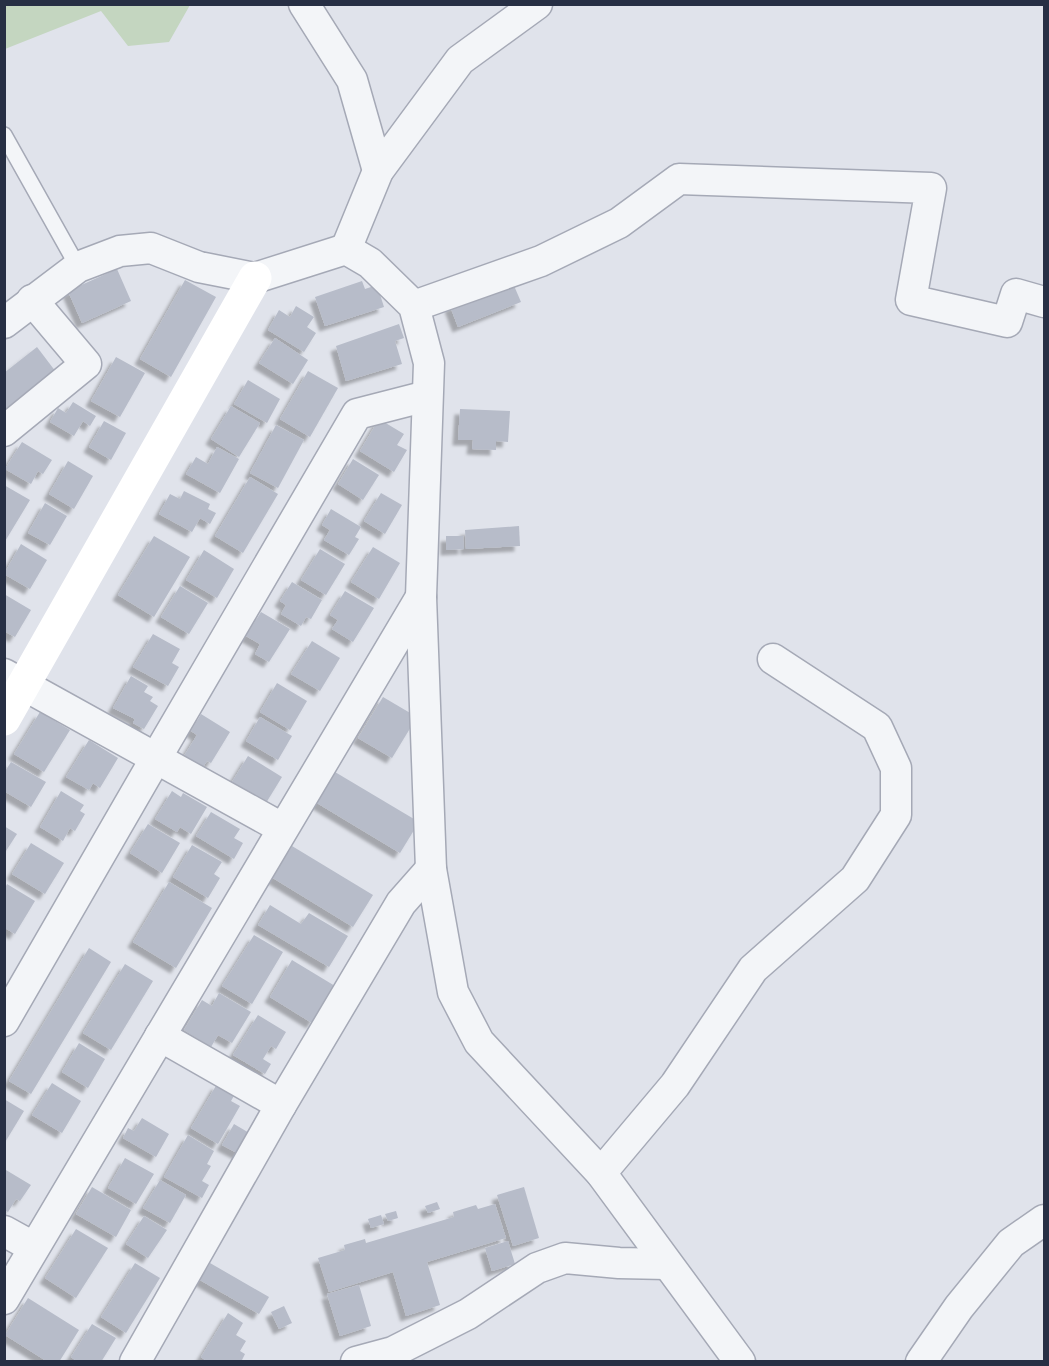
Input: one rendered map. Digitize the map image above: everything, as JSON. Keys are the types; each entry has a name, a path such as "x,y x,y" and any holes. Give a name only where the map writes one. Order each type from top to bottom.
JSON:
{"street":[{"path":"304,4 352,81 378,171"},
{"path":"346,249 378,171 460,60 537,4"},
{"path":"414,306 541,261 619,223 679,179 931,188 911,300 1006,322 1016,294 1044,302"},
{"path":"4,323 78,267 120,251 151,248 199,267 255,278 346,249 370,263 414,306 429,363 421,597 431,868 453,992 479,1042 601,1173 740,1362"},
{"path":"4,719 15,679 255,278"},
{"path":"4,431 86,363 32,300"},
{"path":"4,1021 357,414 427,396"},
{"path":"4,1299 421,597"},
{"path":"601,1173 675,1085 753,969 855,879 896,815 896,768 877,727 773,659"},
{"path":"15,679 282,828"},
{"path":"135,1362 281,1105 401,903 431,868"},
{"path":"160,1036 281,1105"},
{"path":"921,1362 959,1306 1011,1243 1044,1220"},
{"path":"4,1231 33,1247"},
{"path":"356,1362 393,1357 468,1314 537,1268 565,1258 619,1263 667,1264"}],"lane":[{"path":"4,135 78,267"}],"green space":[{"path":"5,4 190,5 169,42 128,46 101,11 5,49"}],"building":[{"path":"117,269 131,301 82,323 68,291"},
{"path":"185,280 216,297 171,377 140,359"},
{"path":"362,281 365,289 377,285 384,307 325,326 315,297"},
{"path":"512,281 521,302 458,327 450,306"},
{"path":"296,306 314,317 307,327 316,333 304,352 268,330 279,310 290,317"},
{"path":"399,324 404,338 395,341 402,364 346,381 336,346"},
{"path":"275,338 308,360 293,384 259,363"},
{"path":"37,347 56,372 4,412 4,373"},
{"path":"116,357 145,373 120,417 91,401"},
{"path":"308,371 338,388 310,437 280,419"},
{"path":"248,380 280,399 267,423 234,404"},
{"path":"73,402 96,416 90,426 83,421 74,436 50,422 58,408 66,413"},
{"path":"231,406 260,423 239,457 211,439"},
{"path":"460,409 510,411 508,442 496,441 496,450 472,449 473,440 458,440"},
{"path":"379,419 404,434 397,445 407,450 394,472 360,451"},
{"path":"104,421 126,433 111,460 89,447"},
{"path":"276,425 304,440 278,488 250,473"},
{"path":"22,442 52,460 43,474 38,471 31,484 5,469"},
{"path":"217,447 239,459 220,493 186,474 196,457 208,464"},
{"path":"353,459 379,475 363,500 338,484"},
{"path":"68,461 93,476 74,509 49,494"},
{"path":"250,477 278,494 243,553 215,536"},
{"path":"4,485 30,500 4,543"},
{"path":"184,491 210,504 208,509 216,513 210,524 200,518 192,532 159,514 170,494 180,499"},
{"path":"381,493 402,505 385,534 364,521"},
{"path":"45,503 67,516 50,545 28,533"},
{"path":"331,509 361,527 355,537 359,539 349,555 324,540 330,530 322,525"},
{"path":"519,526 520,546 466,549 465,530"},
{"path":"154,536 190,557 154,617 118,595"},
{"path":"446,536 463,536 464,549 446,550"},
{"path":"21,544 47,560 30,589 4,574"},
{"path":"373,547 400,563 379,599 351,582"},
{"path":"320,549 345,564 326,595 301,580"},
{"path":"204,550 234,569 217,598 186,580"},
{"path":"292,582 322,600 311,619 306,617 301,626 281,614 286,605 280,601"},
{"path":"180,586 208,603 189,634 161,617"},
{"path":"345,591 374,608 353,642 332,629 338,620 330,615"},
{"path":"4,594 31,610 15,637 4,631"},
{"path":"261,612 290,629 269,662 255,654 260,644 246,636"},
{"path":"153,634 180,649 172,663 179,667 168,686 133,667"},
{"path":"312,641 340,658 320,691 291,674"},
{"path":"131,676 148,686 144,692 153,697 150,701 158,706 144,729 133,723 135,719 113,708"},
{"path":"277,683 307,701 290,730 260,712"},
{"path":"383,697 417,717 392,758 358,738"},
{"path":"40,712 70,730 44,772 14,754"},
{"path":"201,714 230,732 211,763 207,761 203,767 184,756 197,735 191,731"},
{"path":"260,717 292,736 278,760 246,741"},
{"path":"89,740 118,758 100,788 93,783 89,790 66,777"},
{"path":"248,756 282,777 266,803 232,782"},
{"path":"11,762 46,782 31,807 4,791 4,773"},
{"path":"335,772 419,822 400,853 317,803"},
{"path":"61,791 84,805 80,811 85,814 75,831 70,828 63,841 40,827"},
{"path":"172,791 181,797 183,793 207,807 191,834 180,827 177,832 155,819"},
{"path":"211,812 240,829 234,838 243,843 234,859 196,836"},
{"path":"148,824 180,843 162,873 130,853"},
{"path":"4,826 17,834 4,854"},
{"path":"31,843 64,863 45,894 12,874"},
{"path":"192,845 222,862 214,874 220,878 208,898 173,877"},
{"path":"292,846 373,895 353,927 273,878"},
{"path":"169,882 212,908 176,968 133,942"},
{"path":"7,884 35,901 15,934 5,928 5,888"},
{"path":"270,905 301,924 309,913 348,936 329,967 258,925"},
{"path":"254,935 283,952 252,1004 222,986"},
{"path":"89,948 111,962 31,1094 9,1081"},
{"path":"292,960 335,986 312,1023 270,997"},
{"path":"125,964 153,981 111,1050 83,1033"},
{"path":"219,993 251,1012 232,1043 218,1035 211,1047 184,1030 202,1000 212,1006"},
{"path":"258,1015 286,1032 276,1049 271,1046 263,1059 271,1064 265,1074 233,1055"},
{"path":"79,1043 105,1059 88,1088 62,1072"},
{"path":"52,1083 81,1101 62,1133 32,1115"},
{"path":"217,1084 235,1094 231,1101 240,1106 218,1144 191,1128"},
{"path":"4,1099 24,1111 4,1144"},
{"path":"142,1118 169,1134 156,1157 123,1138 128,1128 134,1131"},
{"path":"234,1124 251,1134 239,1154 222,1145"},
{"path":"188,1135 214,1151 207,1164 211,1166 202,1181 209,1185 202,1198 164,1177"},
{"path":"125,1158 154,1174 136,1204 108,1188"},
{"path":"6,1170 31,1185 20,1201 16,1199 8,1212 4,1210"},
{"path":"160,1180 186,1195 170,1223 143,1208"},
{"path":"92,1187 131,1210 116,1237 76,1214"},
{"path":"524,1187 539,1238 513,1246 497,1195"},
{"path":"437,1202 440,1209 428,1213 425,1206"},
{"path":"495,1204 506,1238 427,1262 440,1305 406,1316 393,1272 329,1292 318,1258 345,1250 344,1245 365,1239 366,1243 454,1217 453,1212 476,1205 478,1209"},
{"path":"396,1211 398,1218 388,1221 385,1214"},
{"path":"381,1215 384,1224 371,1228 368,1219"},
{"path":"144,1216 167,1230 148,1258 126,1244"},
{"path":"76,1229 108,1248 76,1298 45,1278"},
{"path":"508,1241 515,1264 492,1271 485,1248"},
{"path":"135,1263 160,1278 126,1333 101,1317"},
{"path":"210,1263 269,1297 259,1314 200,1280"},
{"path":"359,1285 371,1326 340,1336 327,1294"},
{"path":"28,1298 79,1330 59,1362 48,1362 5,1335"},
{"path":"284,1306 292,1323 279,1329 271,1312"},
{"path":"228,1313 243,1323 236,1335 246,1341 240,1351 245,1354 241,1362 235,1360 233,1362 208,1362 201,1357"},
{"path":"92,1324 116,1338 101,1362 78,1362 71,1357"}]}
